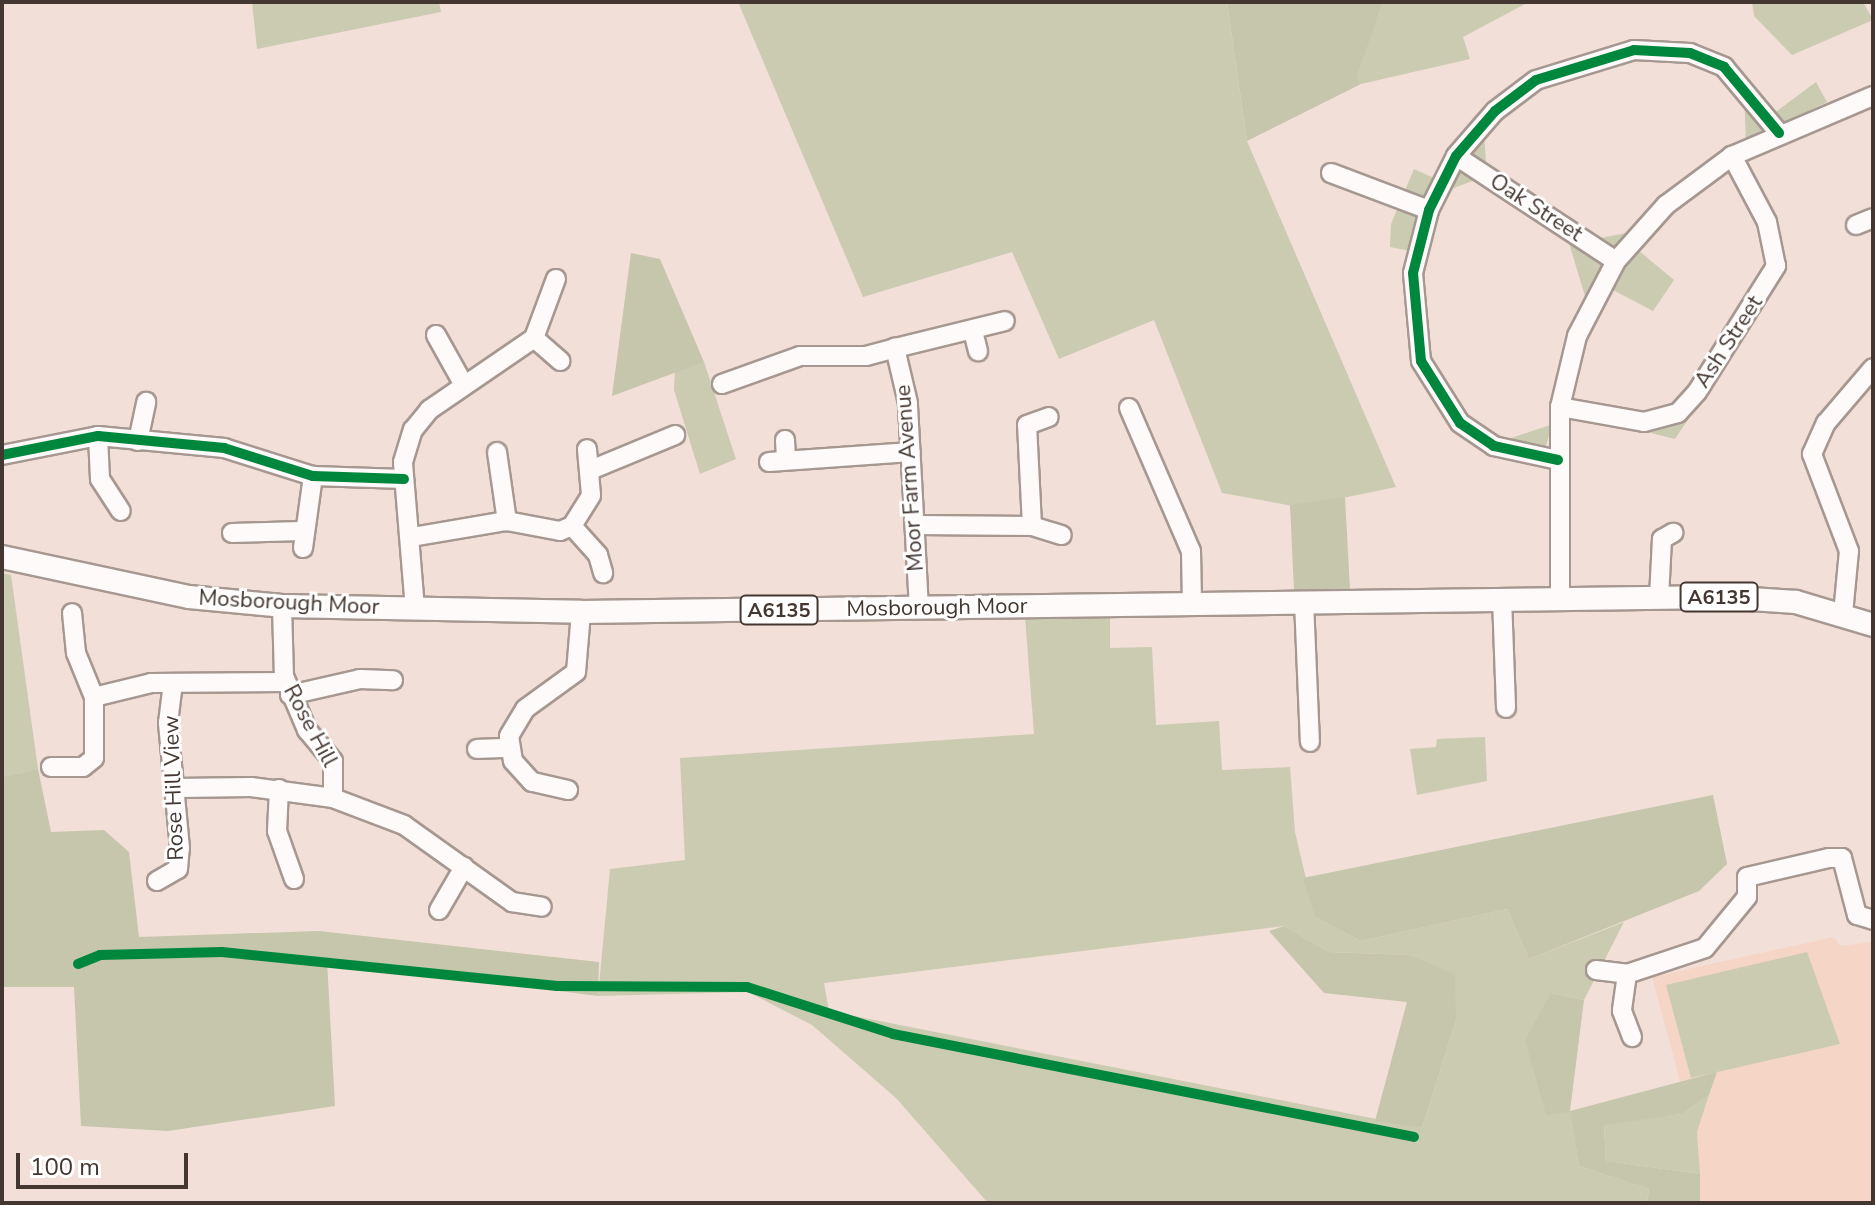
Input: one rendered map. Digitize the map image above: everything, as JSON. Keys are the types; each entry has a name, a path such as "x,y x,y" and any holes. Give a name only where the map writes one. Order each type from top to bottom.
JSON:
{"main road":[{"name":"Mosborough Moor","path":"2,557 189,597 282,606 581,612 1502,598 1775,599 1843,614 1873,625"}],"street":[{"path":"1558,460 1494,446 1437,396 1421,361 1413,301 1429,210 1456,156 1495,111 1536,80 1634,50 1690,53 1724,67 1779,133"},
{"path":"1560,598 1560,407 1577,336 1616,261 1666,205 1732,156 1779,133 1873,96"},
{"name":"Oak Street","path":"1456,156 1616,261"},
{"name":"Ash Street","path":"1560,407 1644,422 1678,413 1697,392 1776,266 1767,222 1732,156"},
{"path":"1331,173 1429,210"},
{"path":"415,609 412,537 404,479 413,430 464,385 534,338 556,279"},
{"path":"722,384 800,356 866,356 1005,321"},
{"path":"973,331 978,351"},
{"path":"436,335 464,385"},
{"path":"534,338 560,361"},
{"name":"Moor Farm Avenue","path":"895,348 911,452 919,609"},
{"path":"1843,614 1849,551 1812,454 1826,423 1873,368"},
{"path":"138,441 146,402"},
{"path":"1129,408 1191,551 1192,603"},
{"path":"1032,526 1027,425 1049,417"},
{"path":"593,469 675,435"},
{"path":"2,455 98,436 224,448 313,476 404,479"},
{"path":"98,436 100,479 121,511"},
{"path":"785,440 777,461 911,452"},
{"path":"572,526 591,495 593,469 587,449"},
{"path":"497,452 507,521"},
{"path":"232,533 303,540 313,476"},
{"path":"412,537 507,521 572,526 598,555 603,573"},
{"path":"917,525 1032,526 1062,535"},
{"path":"1659,598 1662,539 1673,533"},
{"path":"1502,598 1506,708"},
{"path":"1304,601 1310,742"},
{"name":"Rose Hill","path":"282,606 288,688 333,761 333,798"},
{"path":"508,748 525,709 576,672 581,612"},
{"path":"51,767 93,762 94,697 76,653 72,613"},
{"path":"94,697 173,683 288,688 360,679 393,680"},
{"name":"Rose Hill View","path":"157,881 178,869 177,788 168,723 173,683"},
{"path":"477,749 508,748"},
{"path":"508,748 532,782 568,790"},
{"path":"177,788 279,789 333,798 404,825 512,902 542,907"},
{"path":"279,789 277,831 294,879"},
{"path":"1596,970 1627,974 1717,938 1747,897 1747,877 1829,858 1842,858 1857,915 1873,920"},
{"path":"439,910 464,867"},
{"path":"1627,974 1622,1011 1632,1037"}],"shaded area":[{"path":"1834,937 1840,946 1873,942 1873,1203 1700,1203 1697,1132 1717,1073 1680,1081 1652,977"}],"green space":[{"path":"252,2 439,2 441,12 257,49"},
{"path":"738,2 1227,2 1247,141 1396,487 1299,507 1222,493 1154,320 1059,359 1012,252 863,297"},
{"path":"1227,2 1383,2 1356,78 1361,84 1247,141"},
{"path":"1383,2 1529,2 1463,37 1470,59 1361,84 1355,78"},
{"path":"1752,2 1863,2 1873,20 1792,55 1754,16"},
{"path":"1816,82 1827,102 1746,141 1744,94 1765,120"},
{"path":"1484,130 1486,164 1478,179 1451,189 1438,216 1419,222 1411,251 1390,247 1391,224 1414,169 1447,184"},
{"path":"1580,228 1601,238 1626,233 1585,296 1569,243"},
{"path":"1638,250 1674,280 1653,311 1611,289"},
{"path":"631,253 660,259 704,362 612,396"},
{"path":"704,362 736,459 700,474 674,390 675,369"},
{"path":"1695,409 1675,439 1643,431 1678,420"},
{"path":"1553,424 1544,451 1502,441"},
{"path":"1345,497 1350,590 1294,590 1290,505"},
{"path":"2,573 11,575 38,769 2,777"},
{"path":"1110,615 1110,648 1152,647 1156,725 1219,721 1222,770 1290,767 1295,832 1315,917 1361,941 1507,909 1529,959 1624,922 1584,1000 1551,993 1579,1166 1649,1189 1647,1203 988,1203 896,1098 812,1025 748,992 598,996 610,869 685,860 680,758 1034,734 1025,617","holes":["1284,926 1329,952 1410,955 1456,1020 1422,1128 829,1011 824,983"]},
{"path":"1485,737 1487,781 1417,795 1410,749 1436,747 1437,739"},
{"path":"38,769 51,832 104,830 129,852 139,937 319,931 599,962 598,996 327,961 335,1106 168,1131 81,1126 74,987 2,987 2,777"},
{"path":"1713,795 1727,864 1699,891 1529,959 1507,909 1361,941 1315,917 1303,878"},
{"path":"1284,926 1329,952 1409,955 1455,974 1456,1020 1422,1128 1375,1121 1407,1002 1324,993 1269,931"},
{"path":"1807,952 1840,1044 1691,1078 1666,985"},
{"path":"1551,993 1584,1000 1570,1111 1717,1072 1709,1095 1682,1114 1604,1125 1606,1161 1700,1174 1700,1203 1647,1203 1649,1189 1579,1166 1570,1112 1546,1115 1525,1040"},
{"path":"1709,1095 1697,1132 1700,1174 1606,1161 1604,1124 1682,1114"}],"cycle path":[{"path":"1558,460 1494,446 1460,423 1421,361 1413,273 1429,210 1456,156 1495,111 1536,80 1634,50 1690,53 1724,67 1779,133"},
{"path":"2,455 98,436 224,448 313,476 404,479"},
{"path":"78,964 100,955 222,952 557,986 747,987 893,1034 1414,1137"}]}
